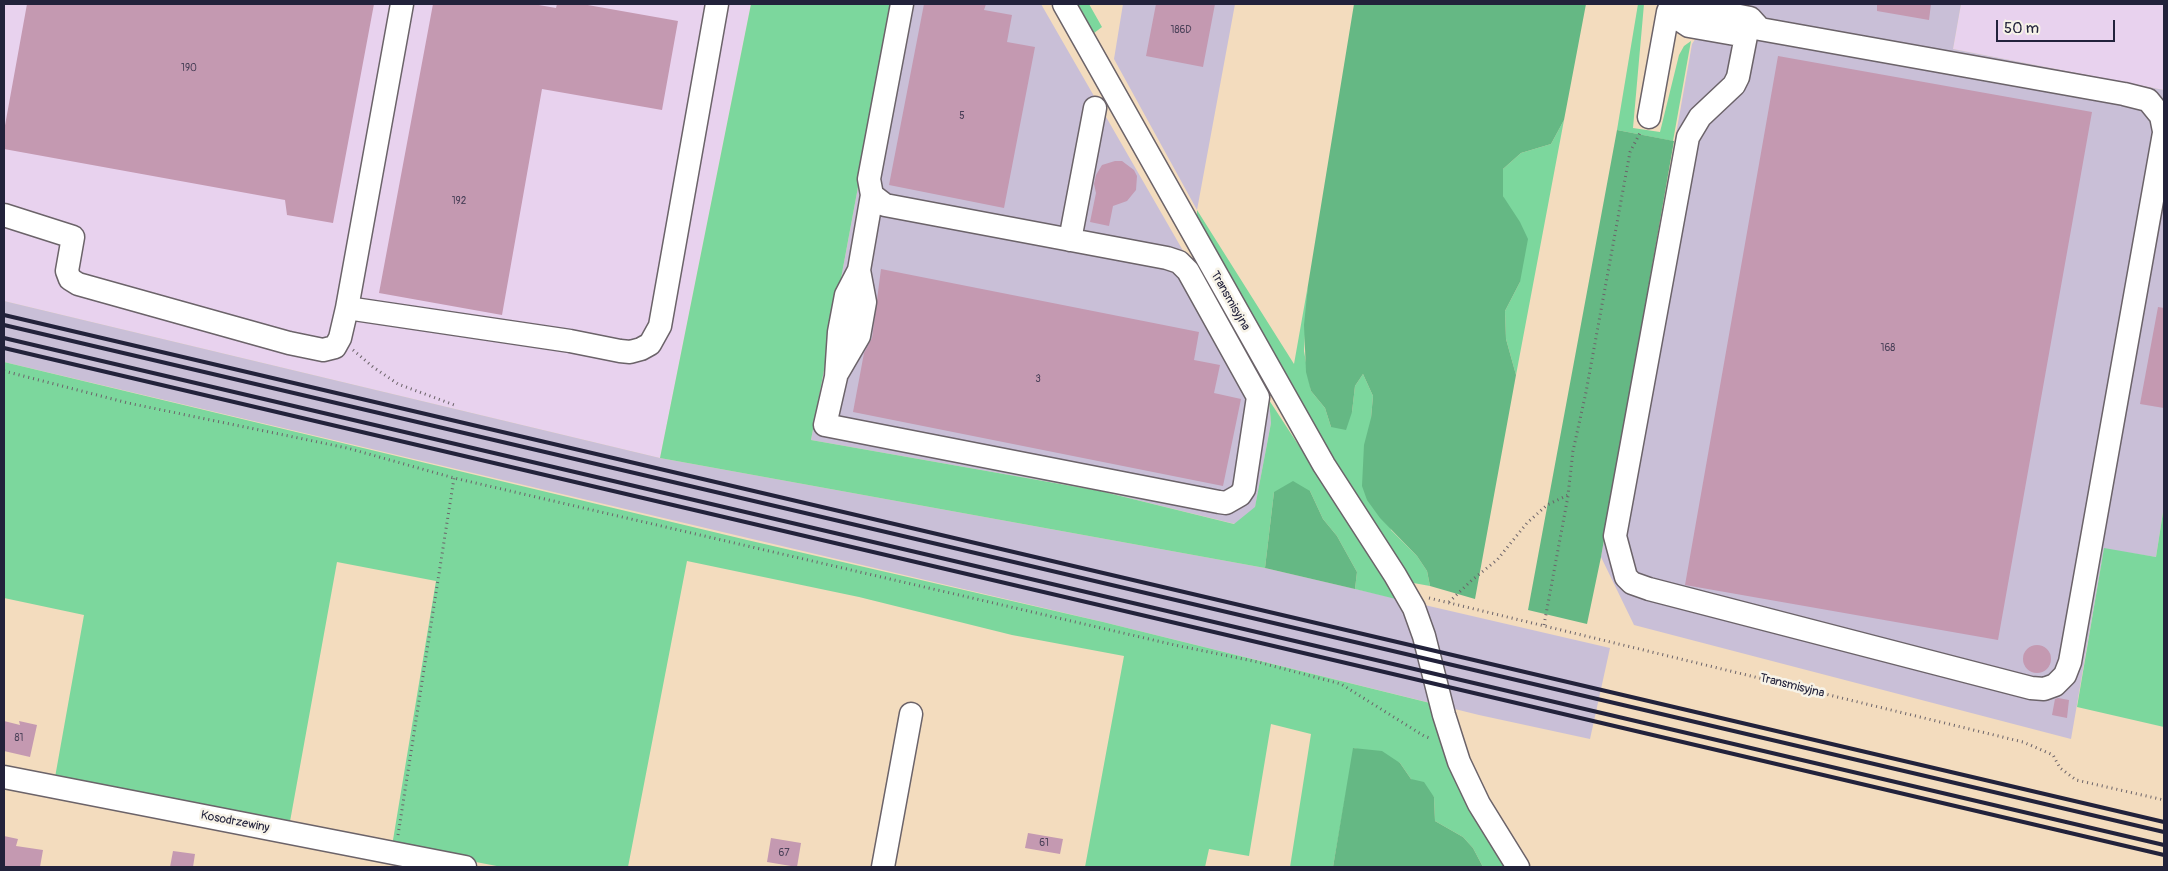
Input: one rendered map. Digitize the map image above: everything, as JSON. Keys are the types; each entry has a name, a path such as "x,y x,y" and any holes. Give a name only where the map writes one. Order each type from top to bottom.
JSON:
{"street":[{"path":"4,215 73,236 67,271 70,279 78,284 289,343 323,350 334,347 340,338 347,308 402,4"},
{"path":"347,308 570,341 620,351 630,352 650,344 660,326 713,4"},
{"path":"872,195 885,205 1167,258 1179,262 1188,270 1258,397 1244,489 1234,500 1219,502 825,425 836,377 838,332 846,295 858,270 872,195 870,180 902,4"},
{"name":"Transmisyjna","path":"1064,4 1324,465 1406,593 1424,636 1452,744 1467,782 1518,867"},
{"path":"1669,6 1689,26 1753,32 2124,94 2148,100 2161,116 2164,132 2070,662 2065,675 2054,685 2044,689 2030,688 1649,589 1632,584 1626,577 1615,536 1688,137 1700,117 1734,85 1753,32"},
{"path":"1649,117 1669,6"},
{"path":"1070,240 1095,108"},
{"path":"883,867 912,714"},
{"name":"Kosodrzewiny","path":"4,777 462,867"}],"path":[{"path":"1544,625 1568,496 1573,452 1586,392 1630,152 1649,117"},
{"path":"340,338 373,367 398,384 457,406"},
{"path":"4,371 128,403 347,448 454,478 1179,646 1258,662 1341,684 1424,736 1452,744"},
{"path":"395,853 454,478"},
{"path":"1449,602 1497,560 1526,523 1547,505 1568,496"},
{"name":"Transmisyjna","path":"1406,593 2023,742 2053,755 2060,768 2076,780 2164,800"}],"shaded area":[{"path":"4,4 751,4 660,458 4,301"},
{"path":"892,4 1041,4 1269,400 1271,423 1255,508 1235,524 1100,491 811,440"},
{"path":"1123,4 1235,4 1197,210 1114,59"},
{"path":"1718,4 1961,4 1953,49 2164,90 2164,506 2156,557 2104,549 2071,739 1634,625 1601,557 1692,44"},
{"path":"1961,4 2164,4 2164,90 1953,49"},
{"path":"4,301 660,458 1265,568 1610,648 1590,739 1479,715 1103,622 4,362"}],"green space":[{"path":"751,4 892,4 811,440 1100,491 1234,524 1255,507 1271,423 1269,400 1400,600 1355,589 1357,572 1337,536 1323,519 1310,491 1274,492 1265,568 660,458"},
{"path":"1072,4 1089,4 1102,27 1090,36"},
{"path":"1354,4 1586,4 1564,120 1551,144 1521,153 1503,169 1503,196 1520,222 1528,239 1520,282 1505,311 1506,339 1516,375 1475,599 1430,586 1427,571 1417,556 1380,518 1367,500 1362,486 1364,445 1371,418 1373,396 1363,374 1355,386 1352,412 1346,430 1331,427 1325,408 1311,391 1306,372 1304,325 1308,285"},
{"path":"1638,4 1644,4 1633,128 1660,132 1679,55 1684,46 1691,41 1673,141 1617,130"},
{"path":"1564,120 1516,375 1506,339 1505,311 1520,282 1503,196 1503,169 1521,153 1551,144"},
{"path":"1617,130 1674,141 1601,557 1587,624 1528,610"},
{"path":"1197,210 1294,364 1308,285 1304,351 1311,391 1325,408 1331,427 1352,412 1355,386 1363,374 1373,396 1371,418 1391,530 1417,556 1427,571 1430,586 1408,582 1290,391 1197,223"},
{"path":"4,362 747,540 1103,622 1430,703 1508,867 1483,867 1473,848 1463,837 1435,821 1434,797 1411,779 1400,763 1354,748 1333,867 1290,867 1311,734 1271,724 1249,856 1209,849 1205,867 1085,867 1124,656 1012,635 859,597 687,561 628,867 502,867 392,846 436,581 337,562 289,827 54,783 84,615 4,598"},
{"path":"1293,481 1310,491 1323,519 1337,536 1357,572 1355,589 1265,568 1274,492"},
{"path":"2164,506 2164,727 2077,707 2104,548 2156,557"},
{"path":"1353,748 1382,751 1400,763 1411,779 1424,782 1434,797 1435,821 1463,837 1473,848 1483,867 1333,867"}],"building":[{"path":"27,4 374,4 333,223 287,215 285,200 4,149 4,131"},
{"path":"433,4 533,4 556,8 557,4 582,4 678,21 662,110 542,89 502,315 379,293"},
{"path":"924,4 986,4 984,10 1012,15 1007,42 1035,47 1004,208 889,185"},
{"path":"1156,4 1215,4 1203,67 1146,56"},
{"path":"1877,4 1931,4 1929,20 1877,11"},
{"path":"1778,56 2092,112 1998,640 1685,585"},
{"path":"1122,161 1134,170 1137,176 1136,190 1127,201 1113,206 1109,226 1090,222 1096,193 1094,184 1096,175 1102,165"},
{"path":"881,269 1199,332 1194,360 1220,365 1214,393 1241,399 1223,486 853,412 864,353 872,338"},
{"path":"2158,307 2164,308 2164,408 2140,404"},
{"path":"2037,645 2047,649 2051,659 2047,669 2037,673 2027,669 2023,659 2027,649"},
{"path":"2055,699 2069,700 2067,718 2052,715"},
{"path":"4,721 20,725 19,721 37,725 30,757 4,751"},
{"path":"1028,833 1063,839 1060,854 1025,848"},
{"path":"4,836 18,839 16,846 43,850 40,867 4,867"},
{"path":"771,838 801,843 797,867 767,862"},
{"path":"173,851 195,854 193,867 170,867"}],"railway":[{"path":"4,315 2164,822"},
{"path":"4,325 2164,832"},
{"path":"4,338 2164,845"},
{"path":"4,348 2164,855"}]}
